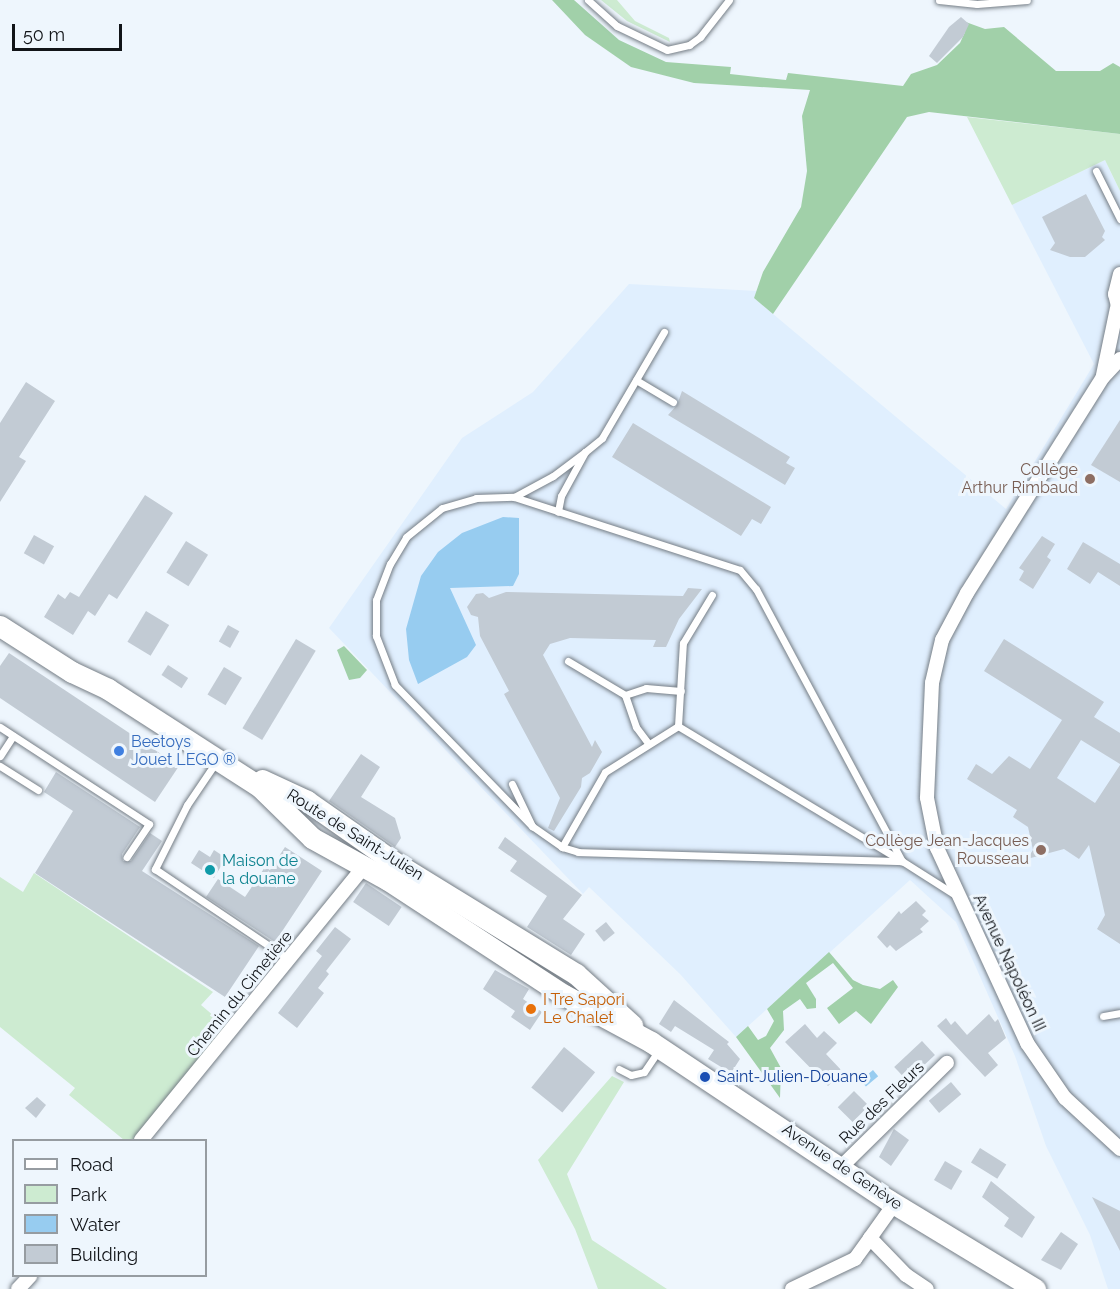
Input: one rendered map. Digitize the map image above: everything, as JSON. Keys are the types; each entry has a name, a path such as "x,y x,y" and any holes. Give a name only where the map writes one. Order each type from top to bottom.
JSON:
{"main road":[{"name":"Route de Saint-Julien","path":"0,618 268,783 307,801 444,918 513,964"},
{"name":"Route de Saint-Julien","path":"0,626 72,672 108,688 260,787 312,838 363,868 429,881 525,941"},
{"path":"490,948 504,927"},
{"name":"Avenue de Genève","path":"525,941 576,974 591,1001"},
{"name":"Avenue de Genève","path":"513,964 591,1001 840,1168 1035,1289"}],"street":[{"name":"Avenue Napoléon III","path":"1103,377 1119,311 1115,294 1120,274"},
{"name":"Avenue Napoléon III","path":"1120,359 1103,377 967,592 936,661 928,812 937,848 1032,1052 1065,1098 1120,1149"},
{"name":"Chemin du Cimetière","path":"142,1139 363,868"},
{"name":"Rue des Fleurs","path":"840,1168 947,1063"},
{"path":"792,1289 855,1259 895,1203"},
{"path":"870,1238 906,1275 927,1289"},
{"path":"18,1289 28,1277"}],"lane":[{"path":"588,0 617,26 649,44 671,50 694,42 729,0"},
{"path":"939,0 972,4 1027,0"},
{"path":"1096,171 1120,219"},
{"path":"514,497 553,476 602,438 664,332"},
{"path":"636,381 673,402"},
{"path":"558,512 561,496 585,453"},
{"path":"514,497 731,564 748,578 902,861 594,855 562,847 532,826 395,685 382,660 375,629 376,600 386,572 402,543 419,524 462,501 514,497"},
{"path":"678,726 683,643 712,595"},
{"path":"568,661 625,695 636,727 648,744"},
{"path":"625,695 646,688 681,691"},
{"path":"678,726 959,897"},
{"path":"562,847 605,772 678,726"},
{"path":"0,728 149,824 127,857"},
{"path":"0,756 12,736"},
{"path":"0,766 38,790"},
{"path":"212,768 187,805 155,869 290,960"},
{"path":"512,784 532,826"},
{"path":"1103,1016 1120,1013"},
{"path":"619,1069 631,1075 644,1072 656,1045"}],"shaded area":[{"path":"1105,160 1120,191 1120,1289 1108,1289 1090,1235 1046,1146 1015,1056 956,922 910,880 736,1037 680,974 589,887 583,894 329,628 462,438 533,392 629,284 757,291 754,298 1006,509 1094,364 1012,205"}],"green space":[{"path":"552,0 574,0 619,40 666,62 731,67 730,74 786,80 788,73 903,86 911,74 937,65 960,43 965,32 963,21 985,29 1004,27 1056,71 1100,71 1113,63 1120,67 1120,134 929,112 907,117 773,314 754,298 763,272 801,207 807,171 802,116 810,90 694,83 631,67 585,35"},
{"path":"601,0 617,0 635,21 669,38 670,42 627,21"},
{"path":"967,117 1120,134 1120,191 1105,160 1012,205"},
{"path":"344,646 367,670 360,678 349,680 337,650"},
{"path":"34,873 213,992 201,1005 228,1028 137,1139 123,1139 69,1095 75,1088 0,1027 0,877 23,892"},
{"path":"829,952 853,980 880,989 893,980 898,987 871,1024 856,1011 839,1024 827,1008 853,988 833,963 806,983 816,999 816,1008 807,1009 800,999 783,1011 784,1030 770,1048 781,1068 780,1098 736,1037 748,1026 758,1040 766,1036 774,1021 767,1009"},
{"path":"612,1076 624,1082 567,1174 592,1240 667,1289 598,1289 575,1229 538,1160"}],"water":[{"path":"503,517 519,518 519,574 513,586 450,588 476,645 467,657 418,684 409,660 406,629 421,576 438,552 462,533"},
{"path":"873,1070 878,1076 866,1086 861,1080"}],"building":[{"path":"961,17 969,24 963,37 937,63 929,56 949,27"},
{"path":"1086,194 1105,231 1102,237 1105,240 1085,257 1070,257 1050,250 1055,243 1042,217"},
{"path":"26,382 55,401 19,457 26,461 0,502 0,423"},
{"path":"682,391 790,457 786,463 795,468 785,485 668,415 677,405"},
{"path":"1120,420 1120,482 1091,465"},
{"path":"633,423 771,507 761,524 752,519 741,536 612,457"},
{"path":"145,495 173,513 117,599 109,594 95,616 88,611 73,635 44,617 58,594 65,599 70,592 79,597"},
{"path":"34,535 54,546 44,565 24,553"},
{"path":"1042,536 1055,544 1047,557 1051,560 1033,589 1019,580 1024,571 1019,568"},
{"path":"186,541 208,555 188,586 166,572"},
{"path":"1083,542 1120,564 1120,586 1098,572 1090,584 1067,569"},
{"path":"688,588 702,589 679,619 666,647 653,647 656,640 570,638 550,644 543,655 592,747 595,740 602,752 590,773 582,778 581,787 554,831 548,828 560,798 504,694 509,691 480,636 478,617 471,615 467,607 476,594 483,593 489,598 506,592 683,596"},
{"path":"146,611 169,625 151,656 127,642"},
{"path":"228,625 239,631 230,648 219,642"},
{"path":"296,639 316,651 262,740 242,728"},
{"path":"1004,639 1104,702 1094,717 1120,733 1120,764 1081,740 1057,778 1095,803 1120,765 1120,944 1097,929 1105,915 1089,845 1079,859 1064,849 1027,859 1033,850 1028,827 1013,817 1017,810 967,779 976,764 992,774 1009,756 1030,769 1062,720 984,671"},
{"path":"9,653 179,766 155,802 0,698 0,666"},
{"path":"168,665 188,678 182,688 161,675"},
{"path":"224,667 242,678 226,705 208,694"},
{"path":"361,754 380,767 361,797 395,818 401,838 395,847 329,801"},
{"path":"56,772 140,827 122,854 123,861 131,861 150,833 162,841 142,871 259,946 225,997 35,873 73,811 44,792"},
{"path":"505,837 582,895 563,919 585,934 571,955 527,927 547,896 510,871 517,861 498,848"},
{"path":"285,847 322,871 275,942 206,897 218,879 245,897 265,867 270,870"},
{"name":"Maison de la douane","path":"199,850 210,857 214,850 226,858 214,878 191,863"},
{"path":"366,883 402,907 389,926 353,902"},
{"path":"916,901 926,911 922,915 929,921 920,929 923,932 896,951 890,945 887,948 877,937 899,911 901,914"},
{"path":"606,922 615,933 604,942 595,931"},
{"path":"335,927 351,939 326,971 329,974 318,988 324,993 297,1028 278,1013 322,956 316,951"},
{"path":"495,970 529,989 523,999 542,1012 530,1030 511,1017 515,1011 483,989"},
{"path":"674,1000 729,1042 727,1044 740,1059 731,1073 708,1059 714,1050 675,1026 671,1032 659,1024"},
{"path":"989,1014 995,1022 998,1019 1006,1038 988,1053 998,1065 985,1077 937,1026 946,1018 951,1025 955,1021 967,1035"},
{"path":"805,1024 817,1038 824,1031 837,1043 826,1054 843,1072 828,1086 785,1042"},
{"path":"922,1041 935,1055 907,1081 894,1067"},
{"path":"564,1047 595,1072 562,1113 531,1087"},
{"path":"951,1082 961,1094 939,1113 929,1101"},
{"path":"854,1091 869,1106 853,1122 838,1107"},
{"path":"37,1097 46,1105 36,1118 25,1108"},
{"path":"894,1129 909,1140 891,1166 879,1157"},
{"path":"980,1148 1006,1164 997,1179 971,1162"},
{"path":"945,1161 962,1171 951,1190 934,1180"},
{"path":"991,1181 1035,1217 1022,1238 1004,1226 1009,1218 982,1197"},
{"path":"1092,1197 1120,1211 1120,1251"},
{"path":"1061,1232 1078,1244 1061,1270 1041,1260"}],"place":[{"name":"Collège Arthur Rimbaud","path":"1090,479"},
{"name":"Beetoys Jouet LEGO ®","path":"119,751"},
{"name":"Collège Jean-Jacques Rousseau","path":"1041,850"},
{"name":"Maison de la douane","path":"210,870"},
{"name":"I Tre Sapori Le Chalet","path":"531,1009"},
{"name":"Saint-Julien-Douane","path":"705,1077"}]}
